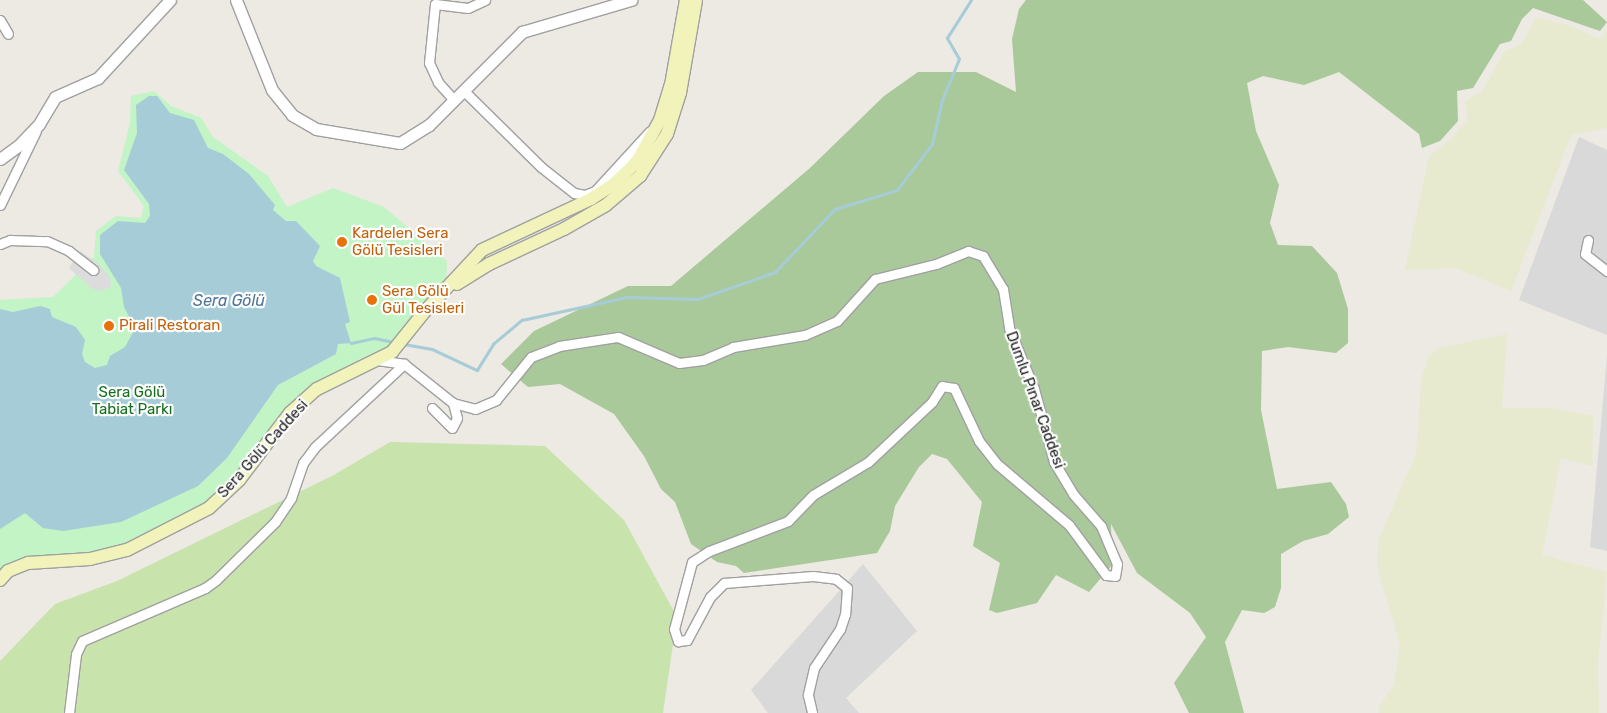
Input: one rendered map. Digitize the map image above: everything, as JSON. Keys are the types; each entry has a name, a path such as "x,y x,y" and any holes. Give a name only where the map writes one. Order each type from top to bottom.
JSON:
{"main road":[{"name":"Sera Gölü Caddesi","path":"0,580 8,571 28,563 90,559 127,550 209,508 239,480 290,414 317,389 392,352 425,311 482,250 591,199 614,184 637,162 660,120 671,85 686,0"},
{"name":"Sera Gölü Caddesi","path":"446,290 490,264 564,229 606,205 640,176 667,134 680,93 696,0"}],"street":[{"path":"0,205 39,124 55,97 98,78 170,0"},
{"path":"236,0 272,90 292,115 316,129 400,143 429,125 522,32 612,3 631,0"},
{"path":"454,100 438,82 429,63 435,4 468,8 485,0"},
{"path":"0,20 8,34"},
{"path":"464,90 541,168 566,189 585,194 595,191 660,120 680,93"},
{"path":"0,159 18,146 39,124"},
{"path":"0,244 10,240 47,241 69,251 93,270"},
{"path":"1588,240 1585,254 1607,271"},
{"name":"Dumlu Pınar Caddesi","path":"404,364 453,403 475,409 496,400 531,357 559,346 618,338 679,363 703,360 733,347 805,335 837,321 875,279 936,264 968,251 982,256 1003,289 1009,328 1034,389 1054,462 1073,494 1101,526 1117,564 1115,576 1106,575 1069,525 997,464 979,441 954,388 942,386 932,402 868,462 813,495 788,521 709,551 692,562 674,629 678,642 687,640 710,597 724,583 813,576 836,579 847,588 846,614 840,629 814,668 808,695 812,713"},
{"path":"377,360 404,364"},
{"path":"70,713 76,654 82,641 205,588 216,580 275,522 291,498 303,463 315,447 404,364"},
{"path":"432,408 452,428 457,418 453,403"}],"shaded area":[{"path":"1579,137 1607,150 1607,335 1519,300"},
{"path":"80,251 98,263 110,277 111,287 100,291 91,288 69,268"},
{"path":"1607,356 1607,551 1590,547"},
{"path":"863,564 917,631 846,698 859,713 768,713 751,690"}],"green space":[{"path":"1026,0 1583,0 1607,22 1600,31 1533,8 1522,19 1511,41 1500,44 1473,88 1457,91 1458,121 1440,141 1422,148 1419,134 1339,72 1304,85 1263,76 1247,83 1256,131 1279,185 1270,223 1278,245 1312,246 1337,273 1348,309 1348,343 1336,353 1288,347 1262,351 1261,410 1277,489 1331,482 1346,504 1349,517 1328,534 1303,541 1281,554 1281,588 1275,607 1264,613 1242,610 1225,642 1244,713 1189,713 1174,683 1206,637 1190,613 1137,573 1111,524 1112,565 1089,592 1056,575 1037,603 997,613 989,610 1000,563 973,546 982,502 947,459 932,454 919,467 895,506 890,531 877,553 744,573 736,566 717,562 691,544 675,502 661,489 644,456 614,414 560,384 528,387 501,364 534,331 628,286 671,286 810,168 884,96 918,72 976,72 1016,92 1012,39 1019,9"},
{"path":"1536,18 1568,25 1600,39 1607,30 1607,128 1571,135 1511,291 1456,268 1405,270 1429,157 1454,136 1468,119 1465,101 1482,92 1505,51 1522,44"},
{"name":"Sera Gölü","path":"154,91 171,106 201,118 213,137 268,176 287,207 333,188 384,207 447,261 446,290 392,352 317,389 209,508 127,550 28,563 0,580 0,300 53,297 94,257 96,231 116,216 141,218 144,206 118,171 130,123 131,96"},
{"path":"1507,334 1502,408 1550,408 1593,416 1592,466 1561,458 1542,555 1607,572 1598,664 1599,713 1379,713 1379,707 1394,685 1400,644 1377,567 1378,541 1416,454 1422,376 1428,357 1440,348"},
{"path":"390,442 545,446 624,520 677,617 663,713 0,713 0,661 55,604 117,581 332,476"}],"water":[{"name":"Sera Gölü","path":"149,96 157,96 170,113 194,120 208,148 223,154 249,174 275,205 273,210 286,221 296,221 320,246 313,261 316,266 340,278 350,322 345,324 351,343 338,344 336,354 278,385 227,458 198,486 121,522 63,531 43,528 25,513 0,529 0,309 13,312 40,306 50,309 52,317 76,327 85,340 82,354 85,362 95,368 107,365 110,356 125,347 138,323 131,320 124,307 121,288 100,254 100,235 118,221 145,223 150,216 149,204 124,170 137,133 136,105"}],"waterway":[{"path":"404,344 432,349 477,370 493,344 522,320 627,297 698,299 775,272 835,209 897,190 932,144 942,100 959,59 947,38 971,0"},
{"path":"351,343 374,338 394,342"}],"place":[{"name":"Kardelen Sera Gölü Tesisleri","path":"342,242"},
{"name":"Sera Gölü Gül Tesisleri","path":"372,300"},
{"name":"Pirali Restoran","path":"109,326"}],"park label":[{"name":"Sera Gölü Tabiat Parkı","path":"132,400"}]}
